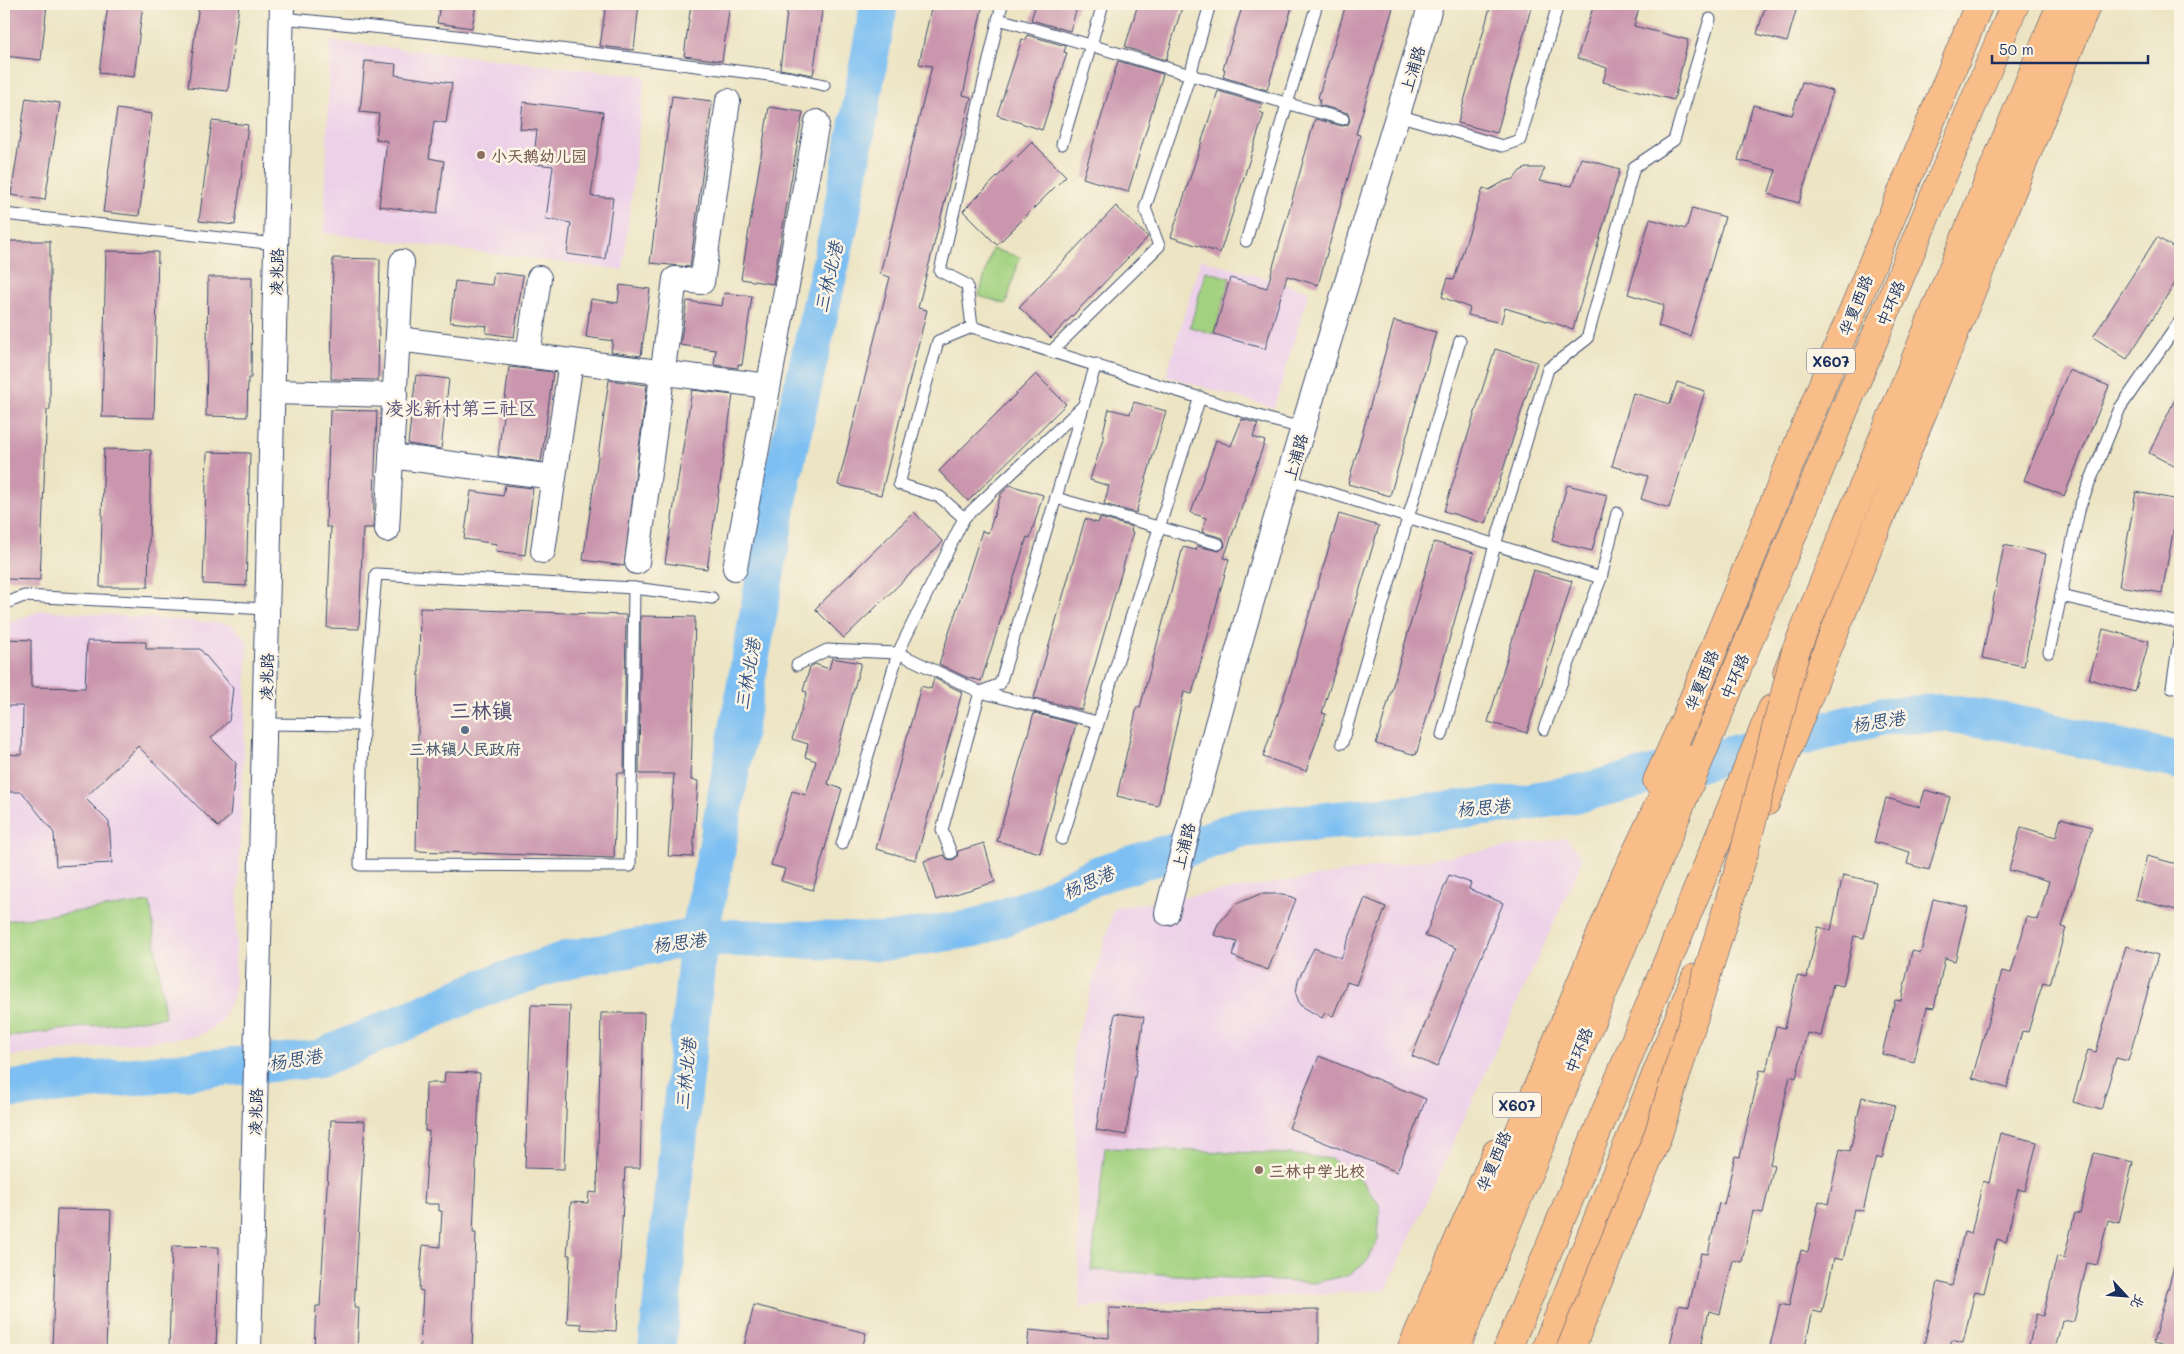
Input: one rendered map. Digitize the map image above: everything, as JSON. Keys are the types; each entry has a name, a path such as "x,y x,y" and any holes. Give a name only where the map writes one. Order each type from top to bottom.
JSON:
{"main road":[{"name":"华夏西路","path":"1411,1350 1622,860 1685,719 1979,4"},
{"name":"中环路","path":"1455,1350 1846,406 2015,4"},
{"path":"1507,1350 2061,4"},
{"path":"1545,1350 2087,4"},
{"path":"1429,1350 1625,876 1846,406"},
{"path":"1571,1350 1658,1134 1744,853 1796,650"},
{"path":"1571,1350 1724,958 1730,890"}],"street":[{"name":"上浦路","path":"1167,913 1188,824 1288,480 1431,4"},
{"name":"凌兆路","path":"249,1350 282,11"},
{"path":"638,562 675,279 702,282 728,101"},
{"path":"735,568 817,122"},
{"path":"387,530 402,262"},
{"path":"528,355 540,278"},
{"path":"398,339 768,386"},
{"path":"543,551 571,361"},
{"path":"273,392 395,395"},
{"path":"391,456 554,478"}],"lane":[{"path":"972,326 967,285 940,271 1002,4"},
{"path":"1062,144 1090,43 1103,4"},
{"path":"1052,351 1159,246 1145,208 1190,75 1210,4"},
{"path":"1246,241 1317,4"},
{"path":"1398,115 1502,146 1520,140 1558,4"},
{"path":"282,11 452,35 793,78 824,85"},
{"path":"998,19 1090,43 1190,75 1343,119"},
{"path":"1442,734 1495,545 1548,369 1587,339 1634,167 1674,140 1710,20"},
{"path":"4,214 276,244"},
{"path":"2049,652 2080,506 2120,408 2180,321"},
{"path":"964,518 940,496 898,484 938,340 972,326 1271,420 1304,428"},
{"path":"1342,743 1410,518 1460,342"},
{"path":"980,692 1000,684 1096,364"},
{"path":"1062,839 1200,397"},
{"path":"842,844 898,653 964,518 1084,405"},
{"path":"1288,480 1601,578"},
{"path":"1056,498 1218,544"},
{"path":"1544,729 1601,578 1617,513"},
{"path":"634,588 630,866 360,866 362,725 376,574 634,588 712,598"},
{"path":"4,604 24,596 267,609"},
{"path":"2061,596 2180,623"},
{"path":"2172,688 2180,633"},
{"path":"797,665 828,650 898,653 980,692 1098,722"},
{"path":"951,853 942,830 980,692"},
{"path":"264,724 362,725"}],"shaded area":[{"name":"小天鹅幼儿园","path":"330,41 645,76 623,270 324,233"},
{"path":"1201,259 1309,291 1274,408 1166,376"},
{"path":"42,610 231,624 248,641 234,994 221,1022 199,1036 4,1057 4,625"},
{"name":"三林中学北校","path":"1566,838 1583,859 1386,1290 1080,1307 1073,1050 1114,908"}],"green space":[{"path":"992,249 1020,257 1006,304 979,296"},
{"path":"1206,271 1230,278 1214,334 1190,327"},
{"path":"150,902 165,1017 4,1037 4,921"},
{"path":"1105,1148 1290,1154 1331,1159 1361,1180 1380,1206 1378,1240 1366,1262 1350,1275 1313,1283 1091,1270"}],"building":[{"path":"7,4 47,4 41,60 4,56 4,27"},
{"path":"108,4 143,4 134,77 99,73"},
{"path":"199,4 239,4 228,91 188,87"},
{"path":"440,4 476,4 472,28 437,23"},
{"path":"606,4 639,4 634,50 600,46"},
{"path":"691,4 730,4 722,61 684,56"},
{"path":"788,4 823,4 813,75 780,69"},
{"path":"932,4 983,4 963,95 971,97 918,308 927,310 881,495 838,485 890,277 880,274 932,66 919,64"},
{"path":"1036,4 1078,4 1070,31 1031,20"},
{"path":"1138,4 1183,4 1166,60 1125,47"},
{"path":"1243,4 1293,4 1267,90 1223,77 1225,69 1223,69"},
{"path":"1346,4 1394,4 1356,134 1360,135 1318,285 1287,276 1265,349 1214,334 1230,278 1267,288 1315,119 1342,126 1348,125 1350,121 1348,113 1319,105 1320,99 1318,98"},
{"path":"1491,4 1532,4 1497,133 1458,123"},
{"path":"1594,4 1640,4 1634,26 1688,40 1674,100 1603,82 1607,68 1577,58"},
{"path":"1766,4 1798,4 1787,42 1757,34"},
{"path":"1027,35 1066,46 1064,52 1067,53 1042,130 997,115 1022,39 1026,40"},
{"path":"365,61 396,64 395,75 452,83 446,123 434,121 429,158 444,161 437,214 379,206 387,141 376,139 379,114 360,112"},
{"path":"1118,61 1163,74 1128,192 1083,178"},
{"path":"1802,82 1833,91 1799,203 1768,194 1776,170 1738,160 1753,105 1792,115"},
{"path":"1218,91 1262,104 1260,112 1264,114 1220,253 1171,237"},
{"path":"672,96 712,101 690,267 650,263"},
{"path":"26,98 60,103 45,200 11,195"},
{"path":"523,102 603,112 591,196 613,198 605,259 567,254 571,223 546,219 553,166 533,164 537,130 520,129"},
{"path":"769,107 803,112 773,284 741,279"},
{"path":"117,109 152,114 139,216 103,212"},
{"path":"212,121 248,125 235,225 199,221"},
{"path":"1032,142 1066,176 997,245 963,211"},
{"path":"1581,158 1620,169 1573,329 1505,308 1501,323 1468,315 1470,308 1442,297 1448,278 1454,280 1483,188 1489,190 1505,181 1514,179 1520,171 1527,168 1545,168 1539,181 1572,186"},
{"path":"1116,206 1148,237 1051,338 1019,307"},
{"path":"1692,208 1725,217 1690,336 1658,326 1664,305 1628,294 1650,219 1686,229"},
{"path":"2157,237 2180,252 2180,275 2127,359 2093,337"},
{"path":"5,241 50,241 50,410 47,410 40,580 4,579"},
{"path":"106,251 158,252 154,418 102,417"},
{"path":"333,258 380,259 378,380 331,379"},
{"path":"494,272 523,276 514,337 486,333 487,326 450,322 455,281 492,285"},
{"path":"208,277 252,277 251,378 248,378 247,417 206,416"},
{"path":"620,285 650,289 641,356 611,352 613,341 586,337 591,299 618,303"},
{"path":"724,293 752,296 742,365 738,364 738,368 714,365 716,350 680,345 687,301 722,306"},
{"path":"1394,321 1436,332 1390,496 1348,484"},
{"path":"1495,349 1537,362 1486,524 1444,511"},
{"path":"509,367 553,372 541,462 498,456"},
{"path":"2069,370 2109,386 2064,496 2024,480"},
{"path":"1036,374 1066,404 968,501 939,471"},
{"path":"416,375 449,379 441,449 408,444"},
{"path":"609,380 647,385 624,566 583,560"},
{"path":"1677,382 1705,391 1669,508 1641,499 1648,476 1612,466 1633,393 1670,404"},
{"path":"2180,389 2180,469 2149,453"},
{"path":"692,390 733,395 707,569 665,563"},
{"path":"1134,402 1166,411 1136,513 1104,504 1109,486 1090,480 1104,436 1102,436 1109,409 1130,414"},
{"path":"330,410 377,411 373,528 363,528 359,629 327,628 331,527 326,527"},
{"path":"1242,419 1258,424 1253,437 1265,441 1224,558 1229,559 1192,694 1184,692 1158,806 1117,796 1137,707 1140,708 1183,547 1196,550 1197,546 1219,551 1225,546 1223,538 1202,532 1206,518 1191,513 1216,440 1231,446"},
{"path":"104,449 151,450 148,587 100,587"},
{"path":"207,452 250,453 246,586 203,584"},
{"path":"505,485 533,488 525,555 496,551 497,544 464,539 471,491 503,496"},
{"path":"1010,485 1043,495 1030,538 1027,537 981,681 966,677 939,664 982,531 988,533 1001,494"},
{"path":"1567,485 1607,495 1592,551 1552,541"},
{"path":"2136,492 2179,500 2162,593 2119,586"},
{"path":"914,512 943,542 844,638 815,609"},
{"path":"1339,514 1379,526 1322,713 1326,714 1306,771 1263,757 1290,678"},
{"path":"1100,518 1132,527 1131,532 1133,532 1082,710 1034,698 1085,519 1098,523"},
{"path":"1434,542 1474,553 1416,755 1376,744"},
{"path":"2004,545 2046,554 2024,666 1982,658"},
{"path":"1533,570 1572,581 1527,733 1488,722"},
{"path":"420,608 626,615 624,773 617,773 614,858 416,851"},
{"path":"641,616 695,617 691,780 698,781 693,857 668,856 674,774 639,774"},
{"path":"2103,629 2149,641 2135,692 2089,679"},
{"path":"4,639 31,640 31,687 85,688 87,641 146,642 146,649 200,649 233,688 229,721 211,738 236,763 230,816 218,827 138,746 85,798 109,822 112,863 56,866 54,833 22,792 4,792 4,754 22,755 23,706 4,706"},
{"path":"832,658 861,663 828,784 842,789 813,890 781,881 785,869 771,865 792,791 806,795 816,761 805,757 808,744 792,739 807,692 803,691 810,667 815,664 829,669"},
{"path":"934,678 962,692 916,860 876,849 921,686 931,689"},
{"path":"1034,713 1076,724 1040,853 997,841"},
{"path":"1925,790 1950,797 1929,870 1907,864 1910,852 1874,842 1886,798 1920,807"},
{"path":"2061,818 2092,827 2062,927 2066,928 2050,984 2043,982 2028,1032 2022,1031 2007,1088 1972,1078 2002,971 2011,973 2027,917 2038,920 2049,881 2009,870 2021,827 2056,837"},
{"path":"984,843 995,882 936,900 924,861 944,855 947,859 953,860 957,857 958,851"},
{"path":"2147,856 2180,865 2180,911 2135,899"},
{"path":"1449,875 1471,883 1469,889 1503,903 1437,1067 1412,1056 1456,948 1425,936"},
{"path":"1843,875 1876,882 1864,938 1854,936 1843,986 1833,984 1821,1036 1807,1033 1796,1078 1790,1076 1770,1164 1774,1165 1763,1213 1753,1211 1742,1262 1733,1260 1720,1314 1709,1311 1700,1350 1669,1350 1679,1305 1689,1307 1701,1253 1708,1254 1719,1203 1724,1204 1735,1156 1740,1157 1760,1070 1766,1071 1776,1026 1785,1028 1797,976 1807,978 1818,927 1831,930"},
{"path":"1260,894 1283,894 1296,899 1268,970 1232,956 1237,942 1214,935 1218,924 1236,904"},
{"path":"1365,898 1386,907 1356,985 1347,982 1333,1016 1325,1013 1322,1018 1300,1005 1296,994 1298,980 1314,948 1341,958"},
{"path":"1933,899 1968,907 1955,961 1945,958 1934,1008 1927,1007 1914,1062 1882,1054 1895,1000 1901,1001 1912,951 1921,953"},
{"path":"2126,946 2158,955 2128,1061 2116,1058 2101,1110 2073,1102 2088,1050 2096,1052"},
{"path":"531,1005 570,1006 564,1169 525,1168"},
{"path":"601,1013 644,1013 640,1168 625,1168 616,1331 581,1329 581,1324 567,1323 570,1255 567,1255 571,1202 588,1203 589,1192 597,1193"},
{"path":"1115,1013 1144,1017 1126,1135 1096,1130"},
{"path":"1319,1056 1426,1099 1397,1172 1289,1128"},
{"path":"445,1072 480,1073 473,1233 476,1233 472,1350 420,1350 423,1291 419,1290 423,1245 440,1247 442,1211 439,1211 439,1204 424,1204 429,1131 425,1131 426,1083 444,1083"},
{"path":"1862,1097 1895,1105 1882,1159 1876,1157 1863,1211 1854,1209 1843,1260 1834,1258 1822,1313 1813,1311 1804,1350 1769,1350 1780,1304 1789,1306 1801,1250 1808,1252 1819,1201 1828,1204 1840,1149 1850,1151"},
{"path":"331,1120 365,1121 354,1308 359,1308 357,1350 314,1350 316,1306 320,1306"},
{"path":"2000,1133 2037,1142 2025,1191 2018,1189 2006,1242 1997,1239 1984,1293 1975,1291 1963,1343 1952,1340 1949,1350 1923,1350 1938,1282 1952,1286 1964,1232 1971,1234 1983,1181 1989,1183"},
{"path":"2094,1153 2133,1162 2119,1223 2108,1220 2097,1265 2087,1263 2074,1322 2062,1320 2055,1350 2028,1350 2036,1314 2043,1316 2057,1256 2064,1258 2075,1213 2080,1214"},
{"path":"57,1209 111,1210 106,1350 52,1349"},
{"path":"172,1246 219,1247 216,1350 169,1350"},
{"path":"2175,1263 2180,1264 2180,1350 2153,1343"},
{"path":"754,1305 866,1333 862,1350 743,1350"},
{"path":"1109,1308 1201,1311 1319,1310 1319,1350 1027,1350 1029,1330 1109,1338"}],"waterway":[{"name":"三林北港","path":"657,1350 699,937 716,854 783,474 841,218 879,4"},
{"name":"杨思港","path":"4,1090 202,1069 319,1059 483,988 569,959 699,937 883,942 976,928 1042,903 1097,875 1201,843 1238,829 1516,804 1585,792 1883,716 1943,713 2007,722 2180,761"}],"place":[{"name":"小天鹅幼儿园","path":"481,155"},
{"name":"三林镇人民政府","path":"465,730"},
{"name":"三林中学北校","path":"1259,1170"}],"district":[{"name":"凌兆新村第三社区","path":"461,407"},
{"name":"三林镇","path":"481,709"}]}
